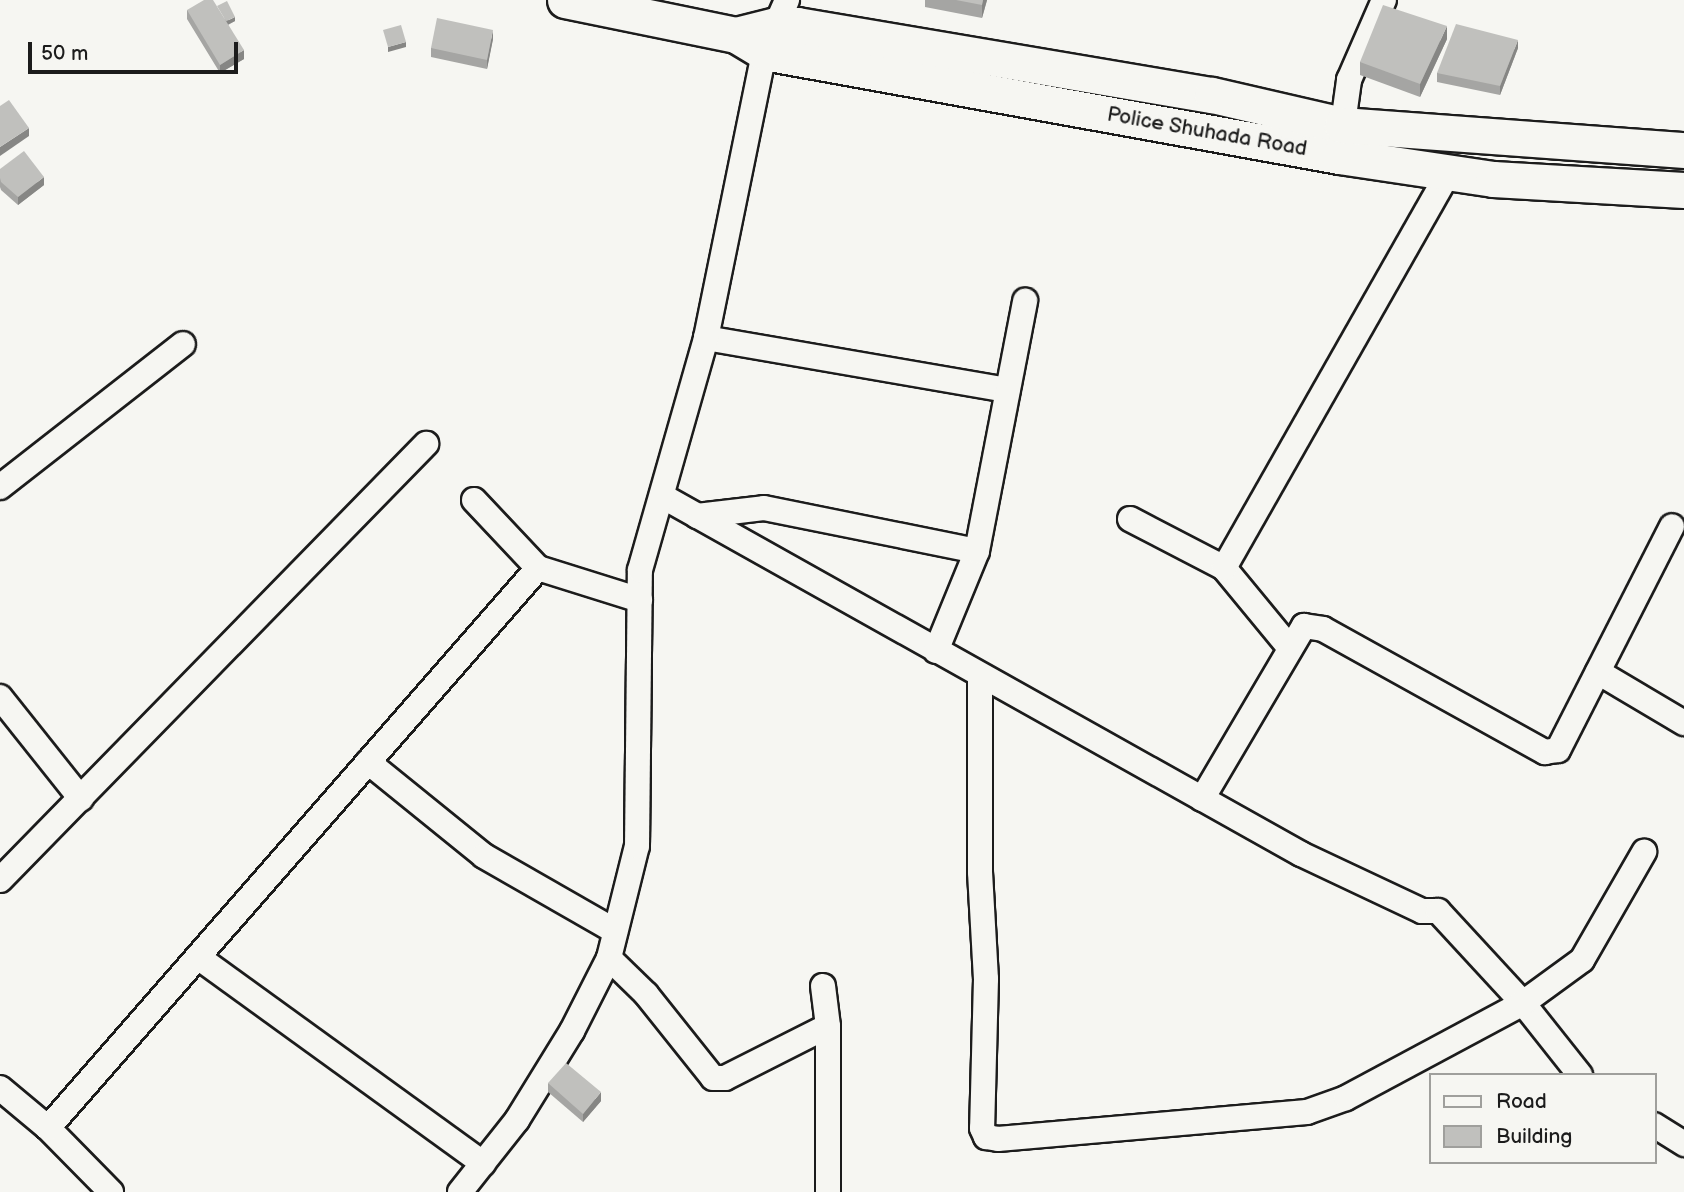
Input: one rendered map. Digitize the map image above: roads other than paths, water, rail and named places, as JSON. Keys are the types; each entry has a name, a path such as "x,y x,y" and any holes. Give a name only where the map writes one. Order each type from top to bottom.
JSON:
{"main road":[{"name":"Police Shuhada Road","path":"565,0 766,28 797,25 1212,95 1340,140 1449,172 1493,179 1684,190"},
{"name":"Police Shuhada Road","path":"1340,140 1684,150"}],"street":[{"path":"1340,140 1349,80 1384,0"},
{"path":"460,1192 517,1120 572,1031 609,958 637,846 640,570 706,338 766,28"},
{"path":"1224,568 1449,172"},
{"path":"936,651 977,551 1025,301"},
{"path":"706,338 1008,390"},
{"path":"0,487 183,344"},
{"path":"0,880 426,444"},
{"path":"662,496 980,676 1313,859 1422,911 1438,911 1523,1003 1578,1073"},
{"path":"474,500 538,568 640,600"},
{"path":"697,516 764,508 977,551"},
{"path":"1130,519 1224,568 1290,648"},
{"path":"1202,799 1304,626 1323,629 1545,752 1558,750 1672,526"},
{"path":"48,1128 538,568"},
{"path":"1598,672 1684,723"},
{"path":"980,676 979,872 986,979 982,1128 986,1137 998,1139 1307,1112 1346,1098 1523,1003 1582,960 1644,852"},
{"path":"0,697 81,799"},
{"path":"368,762 484,856 615,931"},
{"path":"198,957 483,1163"},
{"path":"609,958 646,994 713,1078 725,1078 828,1026"},
{"path":"823,986 828,1026 828,1192"},
{"path":"0,1088 48,1128 111,1192"},
{"path":"1656,1126 1684,1144"}]}
